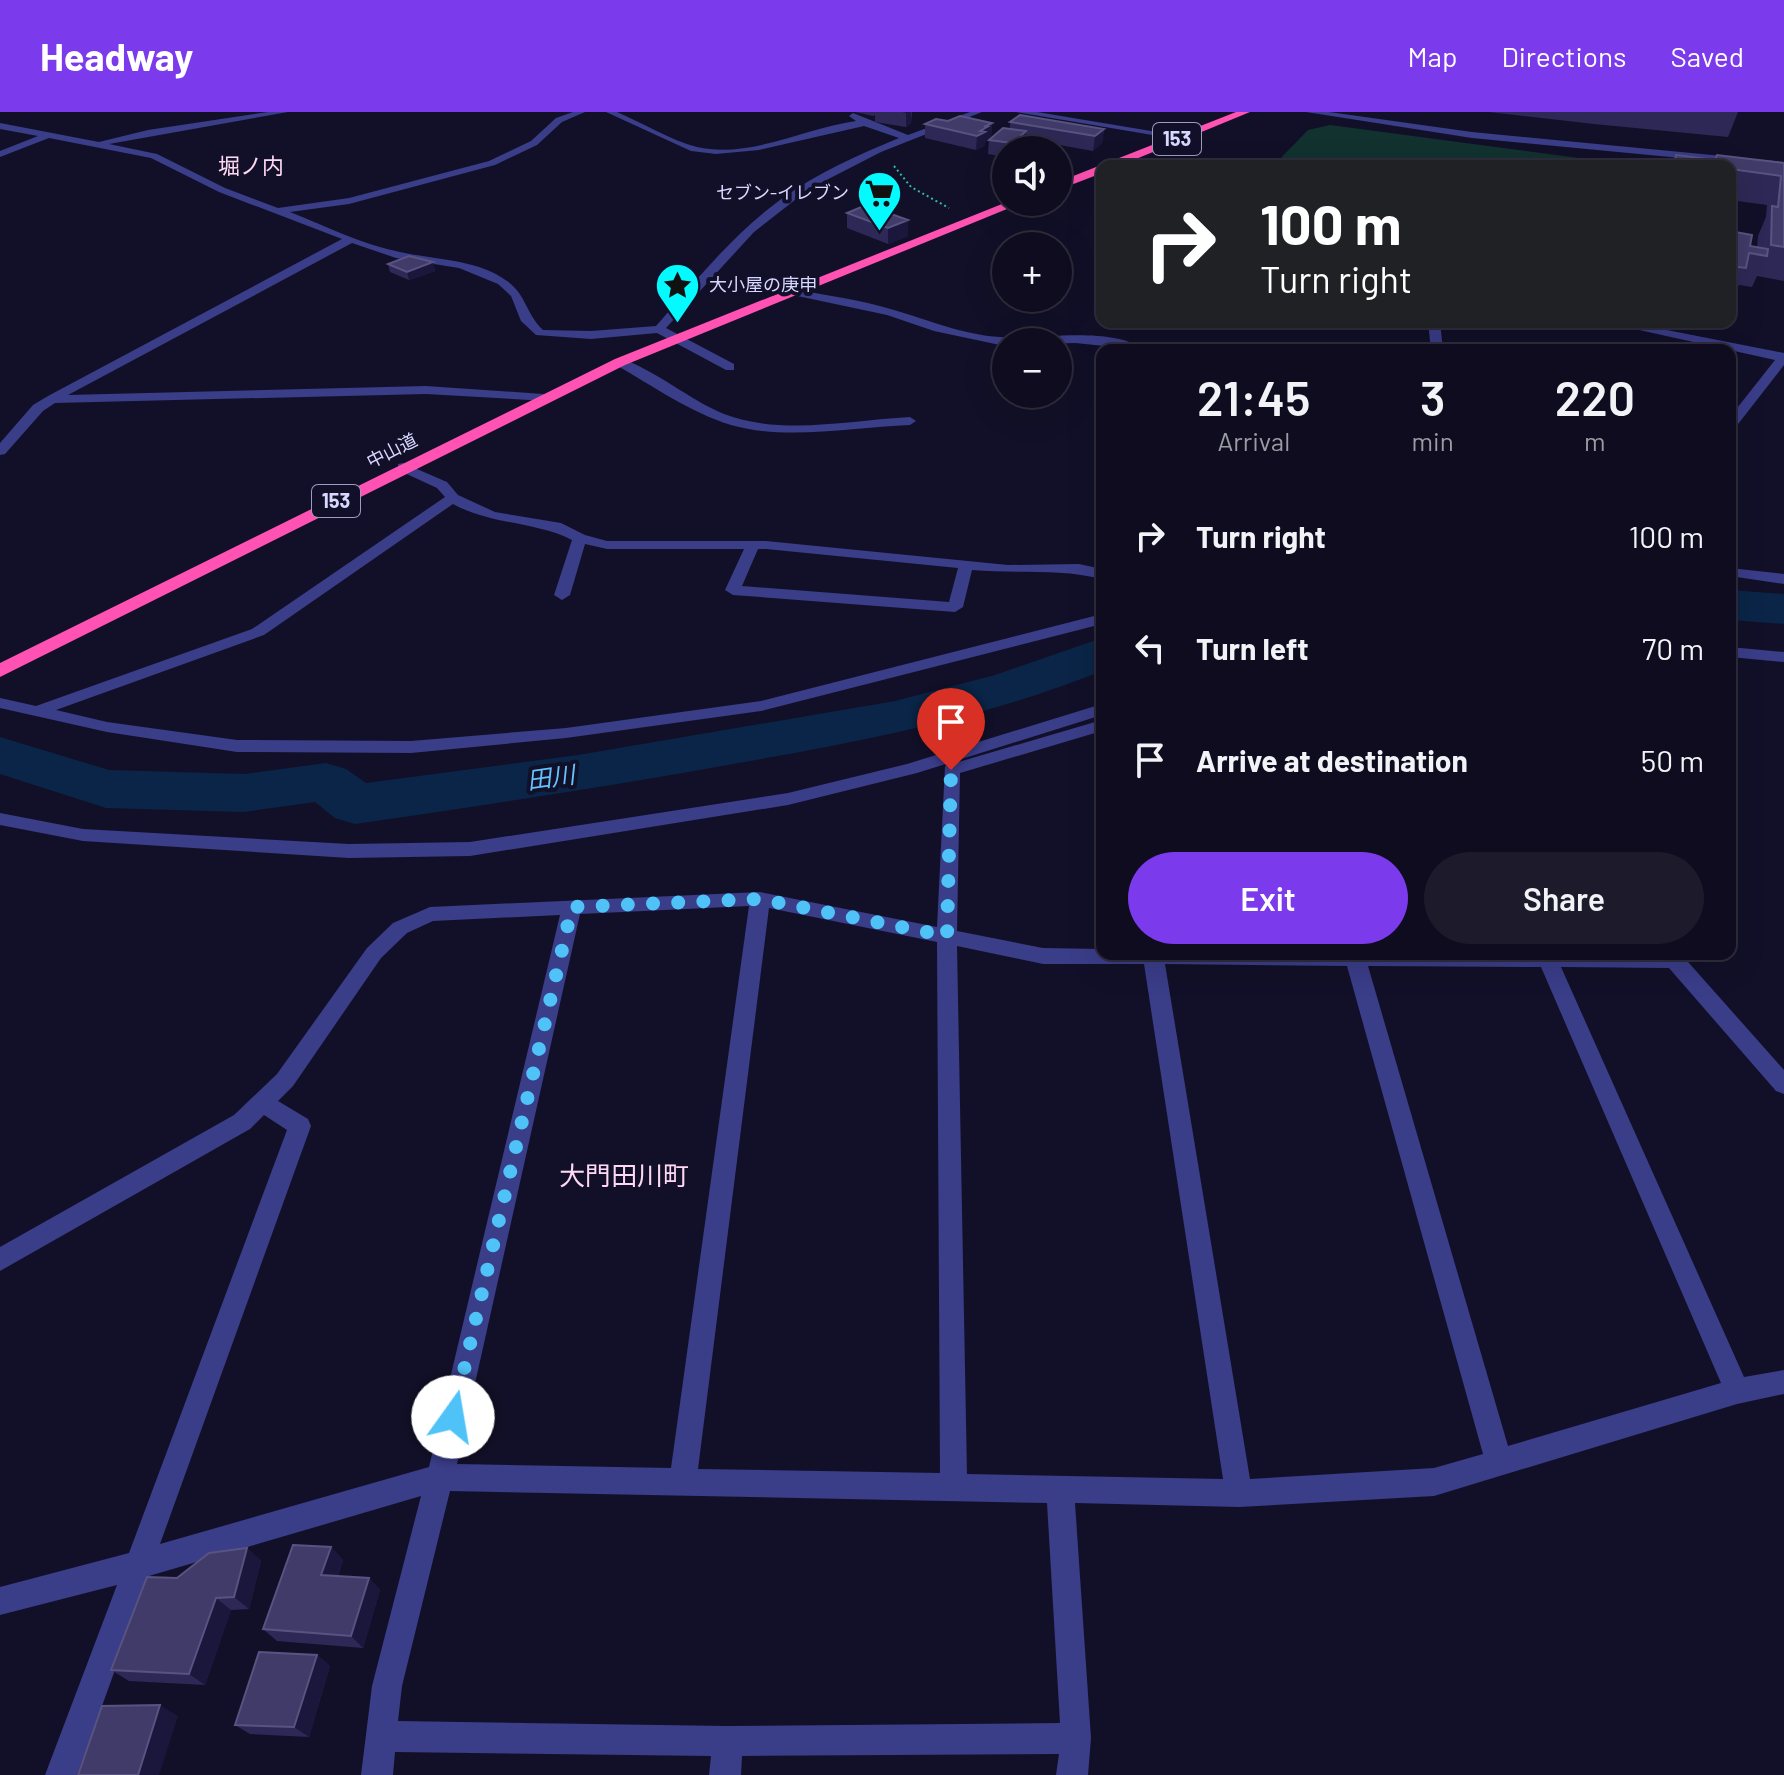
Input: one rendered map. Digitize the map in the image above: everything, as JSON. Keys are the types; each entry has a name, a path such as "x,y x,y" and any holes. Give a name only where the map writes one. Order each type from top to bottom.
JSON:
{"highway":[{"name":"153","path":"1124,160 1245,112"},
{"path":"1072,181 1096,171"},
{"name":"中山道","path":"0,671 403,467 620,362 992,212"}],"street":[{"path":"99,144 147,131 205,126 284,112"},
{"path":"273,211 349,201 492,163 534,143 559,120 581,112"},
{"path":"610,112 707,152 756,147 864,123"},
{"path":"846,112 864,123 908,138"},
{"path":"659,329 766,217 799,192 863,158 978,112"},
{"path":"1020,112 1182,137"},
{"path":"1310,112 1472,135 1732,160"},
{"path":"0,126 154,156 273,211 396,255 461,265 502,282 516,295 525,319 540,333 591,335 659,329 730,367"},
{"path":"0,154 47,136"},
{"path":"1736,160 1784,165"},
{"path":"0,451 38,408 52,399 351,239"},
{"path":"792,292 890,312 938,329 1000,341 1075,339 1117,344"},
{"path":"1639,328 1719,344"},
{"path":"1736,347 1784,357 1736,417"},
{"path":"620,362 702,409 739,423 763,426 910,421"},
{"path":"52,399 426,390 543,398"},
{"path":"403,467 442,485 453,498 492,516 556,526 580,538 607,545 753,545 1008,569 1079,568 1096,572"},
{"path":"39,710 258,632 453,498"},
{"path":"562,595 580,538"},
{"path":"753,545 733,590 955,607 966,565"},
{"path":"1736,573 1784,579"},
{"path":"0,703 107,727 237,746 411,747 566,733 761,706 1096,621"},
{"path":"1736,653 1784,657"},
{"path":"0,819 83,835 255,846 349,851 470,849 788,799 911,769 1096,711"},
{"path":"954,1486 947,936 951,770 1096,727"},
{"path":"682,1484 760,899"},
{"path":"0,1260 242,1122 285,1080 374,953 400,928 430,914 760,899 1043,956 1096,956"},
{"path":"377,1775 387,1686 440,1477 572,907"},
{"path":"1155,960 1239,1493"},
{"path":"1356,960 1499,1462"},
{"path":"1548,960 1737,1391"},
{"path":"1675,960 1784,1085"},
{"path":"61,1775 300,1126 262,1103"},
{"path":"0,1601 138,1565 440,1477 1239,1493 1434,1482 1737,1391 1784,1382"},
{"path":"1060,1488 1076,1738 1072,1775"},
{"path":"380,1736 727,1741 1076,1738"},
{"path":"725,1775 727,1741"}],"path":[{"path":"863,158 895,166 911,187 977,218"}],"green space":[{"path":"1330,125 1581,160 1279,160 1308,130"}],"building":[{"path":"1020,115 1104,129 1095,136 1010,122"},
{"path":"960,116 992,123 977,136 925,124 936,119 948,121"},
{"path":"1003,128 1026,131 1021,136 994,136"},
{"path":"1676,155 1715,160 1675,160"},
{"path":"1717,155 1784,163 1784,247 1771,245 1772,206 1778,207 1781,176 1736,170 1736,160 1715,160"},
{"path":"866,205 908,220 888,228 847,213"},
{"path":"1736,232 1752,235 1750,246 1768,249 1767,256 1749,253 1746,268 1736,267"},
{"path":"409,256 433,262 407,272 388,264"},
{"path":"293,1545 331,1547 321,1575 369,1578 351,1636 263,1629"},
{"path":"247,1548 234,1597 216,1598 189,1674 111,1670 147,1577 177,1578 209,1553"},
{"path":"259,1652 317,1655 294,1727 235,1725"},
{"path":"160,1705 138,1775 78,1775 102,1706"}],"waterway":[{"name":"田川","path":"1736,605 1784,609"},
{"name":"田川","path":"0,755 106,789 244,793 326,782 355,804 578,774 895,718 1014,687 1096,655"}],"place":[{"name":"セブン-イレブン","path":"880,232"},
{"name":"大小屋の庚申","path":"678,324"}],"district":[{"name":"堀ノ内","path":"251,166"},
{"name":"大門田川町","path":"624,1176"}],"route":[{"path":"453,1417 572,907 760,899 947,936 951,770"}]}
